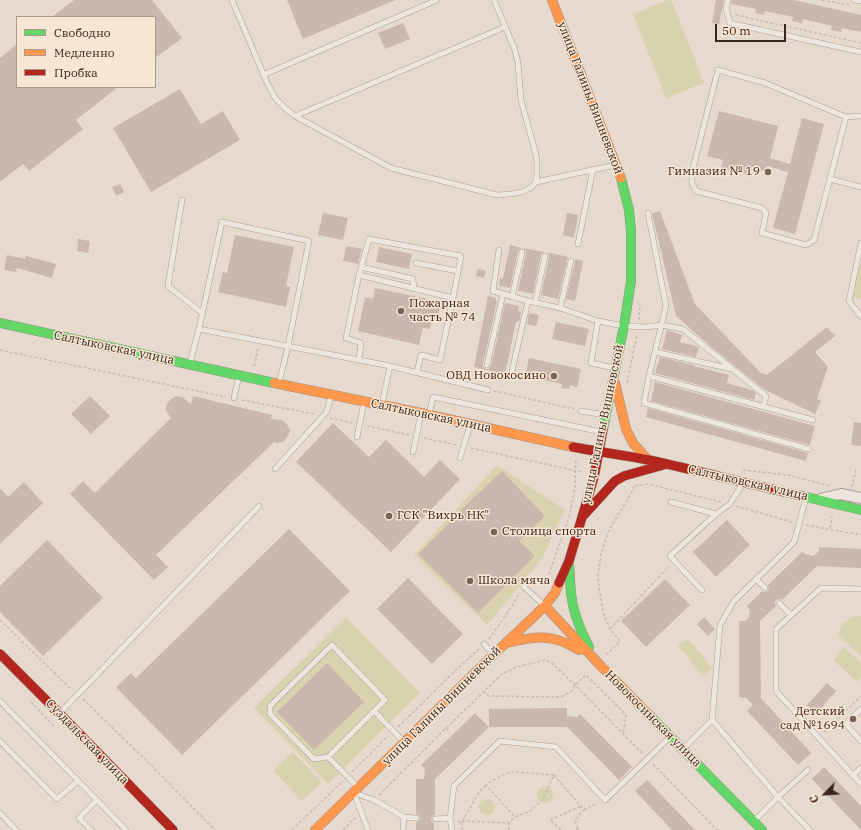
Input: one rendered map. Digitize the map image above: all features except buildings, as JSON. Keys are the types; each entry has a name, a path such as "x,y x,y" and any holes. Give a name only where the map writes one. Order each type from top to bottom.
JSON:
{"street":[{"name":"улица Галины Вишневской","path":"315,830 505,643 545,606 555,593 569,560 594,476 624,326 630,281 631,231 629,210 617,164 552,0"},
{"name":"Салтыковская улица","path":"0,323 568,446 648,460 708,473 861,510"},
{"path":"614,379 626,429 633,443 648,460"},
{"path":"582,517 615,481 624,476 666,464"},
{"path":"818,500 841,494 861,498"},
{"path":"569,560 570,589 577,621 582,635 598,663"},
{"name":"Новокосинская улица","path":"545,606 598,663 762,830"},
{"path":"505,643 546,636 560,639 598,663"},
{"name":"Суздальская улица","path":"0,654 173,830"}],"lane":[{"path":"232,0 263,74 276,99 295,116 392,168 497,195 520,192 531,187 536,182 617,164"},
{"path":"263,74 437,0"},
{"path":"494,0 515,50 518,63 521,100 536,155 536,182"},
{"path":"728,0 726,8 730,23 861,52"},
{"path":"854,0 861,1"},
{"path":"295,116 505,27"},
{"path":"846,117 814,240 806,245 762,233 766,213 762,208 696,191 692,183 692,172 718,70 765,83 846,117 861,116"},
{"path":"578,244 593,169"},
{"path":"830,179 861,187"},
{"path":"182,200 168,286 202,313"},
{"path":"648,213 666,306 654,352 644,403 808,449"},
{"path":"190,364 222,222 309,241 279,383"},
{"path":"359,360 361,343 346,338 359,275 369,239 461,256 440,360 421,355 417,372"},
{"path":"861,243 859,262 849,301 861,317"},
{"path":"499,250 493,291 528,302 560,308 598,321 624,326 648,327 661,325 683,328 766,396 763,407"},
{"path":"512,296 522,252"},
{"path":"535,303 545,256"},
{"path":"560,308 571,261"},
{"path":"416,263 458,271"},
{"path":"361,267 413,279 414,289"},
{"path":"359,275 453,298"},
{"path":"487,365 503,294"},
{"path":"512,371 528,302"},
{"path":"598,321 591,363 616,368"},
{"path":"199,329 390,366 488,390"},
{"path":"654,352 734,370"},
{"path":"382,405 390,366"},
{"path":"234,398 239,375"},
{"path":"649,376 813,420"},
{"path":"275,469 323,416 327,410 332,394"},
{"path":"413,452 416,436 433,397 603,432"},
{"path":"357,436 364,401"},
{"path":"580,411 606,416"},
{"path":"460,458 470,424"},
{"path":"702,590 670,556 716,514 730,504 744,482"},
{"path":"683,750 712,720 720,625 734,601 794,542 806,497"},
{"path":"671,502 716,514"},
{"path":"60,714 259,506"},
{"path":"756,579 765,588"},
{"path":"524,587 545,606"},
{"path":"861,589 821,588 776,629 776,692 861,784"},
{"path":"779,602 791,615"},
{"path":"484,644 494,654"},
{"path":"332,645 385,700 328,757 314,759 270,714 270,706 332,645"},
{"path":"0,701 126,830"},
{"path":"861,709 846,724 861,741"},
{"path":"374,711 404,742"},
{"path":"712,720 778,797 810,830"},
{"path":"452,830 451,820 454,786 500,741 556,747 606,800 670,737"},
{"path":"0,741 57,799 78,781"},
{"path":"328,757 348,777 356,790 361,812 368,830"},
{"path":"853,776 861,768"},
{"path":"754,822 778,797 808,770"},
{"path":"356,790 404,817 416,818"},
{"path":"91,830 79,818 97,800"},
{"path":"0,813 16,830"},
{"path":"404,817 404,830"},
{"path":"434,819 451,820"}],"path":[{"path":"822,0 853,6"},
{"path":"728,13 861,43"},
{"path":"253,368 259,341"},
{"path":"0,350 323,416 582,472"},
{"path":"488,390 580,411"},
{"path":"548,578 568,518 575,488 576,460"},
{"path":"851,492 856,469"},
{"path":"829,529 833,512"},
{"path":"484,644 490,638 524,587"},
{"path":"0,620 153,767 215,830"},
{"path":"292,830 478,650"},
{"path":"374,800 483,691 502,674 517,667 544,660 552,663 575,685"},
{"path":"483,691 489,696 561,696 572,691 575,685 586,675 626,715 623,734"},
{"path":"819,737 861,696"},
{"path":"446,728 450,733"},
{"path":"462,830 462,821 478,794 496,778 507,773 516,772 554,775 584,810"},
{"path":"509,830 509,823 515,817 530,811 543,799 554,775"},
{"path":"486,786 515,817"},
{"path":"578,829 575,820 584,810 606,800"},
{"path":"562,830 550,820 580,806"},
{"path":"343,830 361,812"},
{"path":"451,820 509,823"}],"shaded area":[{"path":"671,0 704,83 666,98 633,14"},
{"path":"859,267 861,267 861,299 853,297"},
{"name":"Столица спорта","path":"497,465 565,510 541,560 487,625 414,555"},
{"path":"857,615 861,617 861,656 840,637 839,633 840,629 849,619"},
{"path":"346,617 420,693 328,784 254,708"},
{"path":"688,638 712,668 703,676 678,646"},
{"path":"844,647 861,663 861,677 857,682 833,660"},
{"path":"293,752 322,782 302,801 273,771"},
{"path":"545,787 552,792 553,795 548,802 545,803 538,798 537,795 542,788"},
{"path":"487,799 494,804 495,807 490,814 487,815 480,810 479,807 484,800"}],"traffic: fast":[{"path":"603,429 624,326 631,281 631,231 629,210 621,178"},
{"path":"0,323 274,383"},
{"path":"802,496 861,510"},
{"path":"569,565 573,607 589,647"},
{"path":"651,717 762,830"}],"traffic: slow":[{"path":"552,0 621,178"},
{"path":"274,383 421,413 573,447"},
{"path":"615,383 626,429 633,443 648,460"},
{"path":"315,830 545,606 555,593 559,583"},
{"path":"545,606 651,717"},
{"path":"506,643 535,638 552,638 579,650"}],"traffic: jam":[{"path":"559,583 569,561 594,477 603,429"},
{"path":"573,447 649,460 802,496"},
{"path":"584,515 615,481 624,476 663,465"},
{"path":"0,654 173,830"}],"place":[{"name":"Гимназия № 19","path":"768,172"},
{"name":"Пожарная часть № 74","path":"401,311"},
{"name":"ОВД Новокосино","path":"554,376"},
{"name":"ГСК \"Вихрь НК\"","path":"389,516"},
{"name":"Столица спорта","path":"494,532"},
{"name":"Школа мяча","path":"470,581"},
{"name":"Детский сад №1694","path":"853,719"}]}
